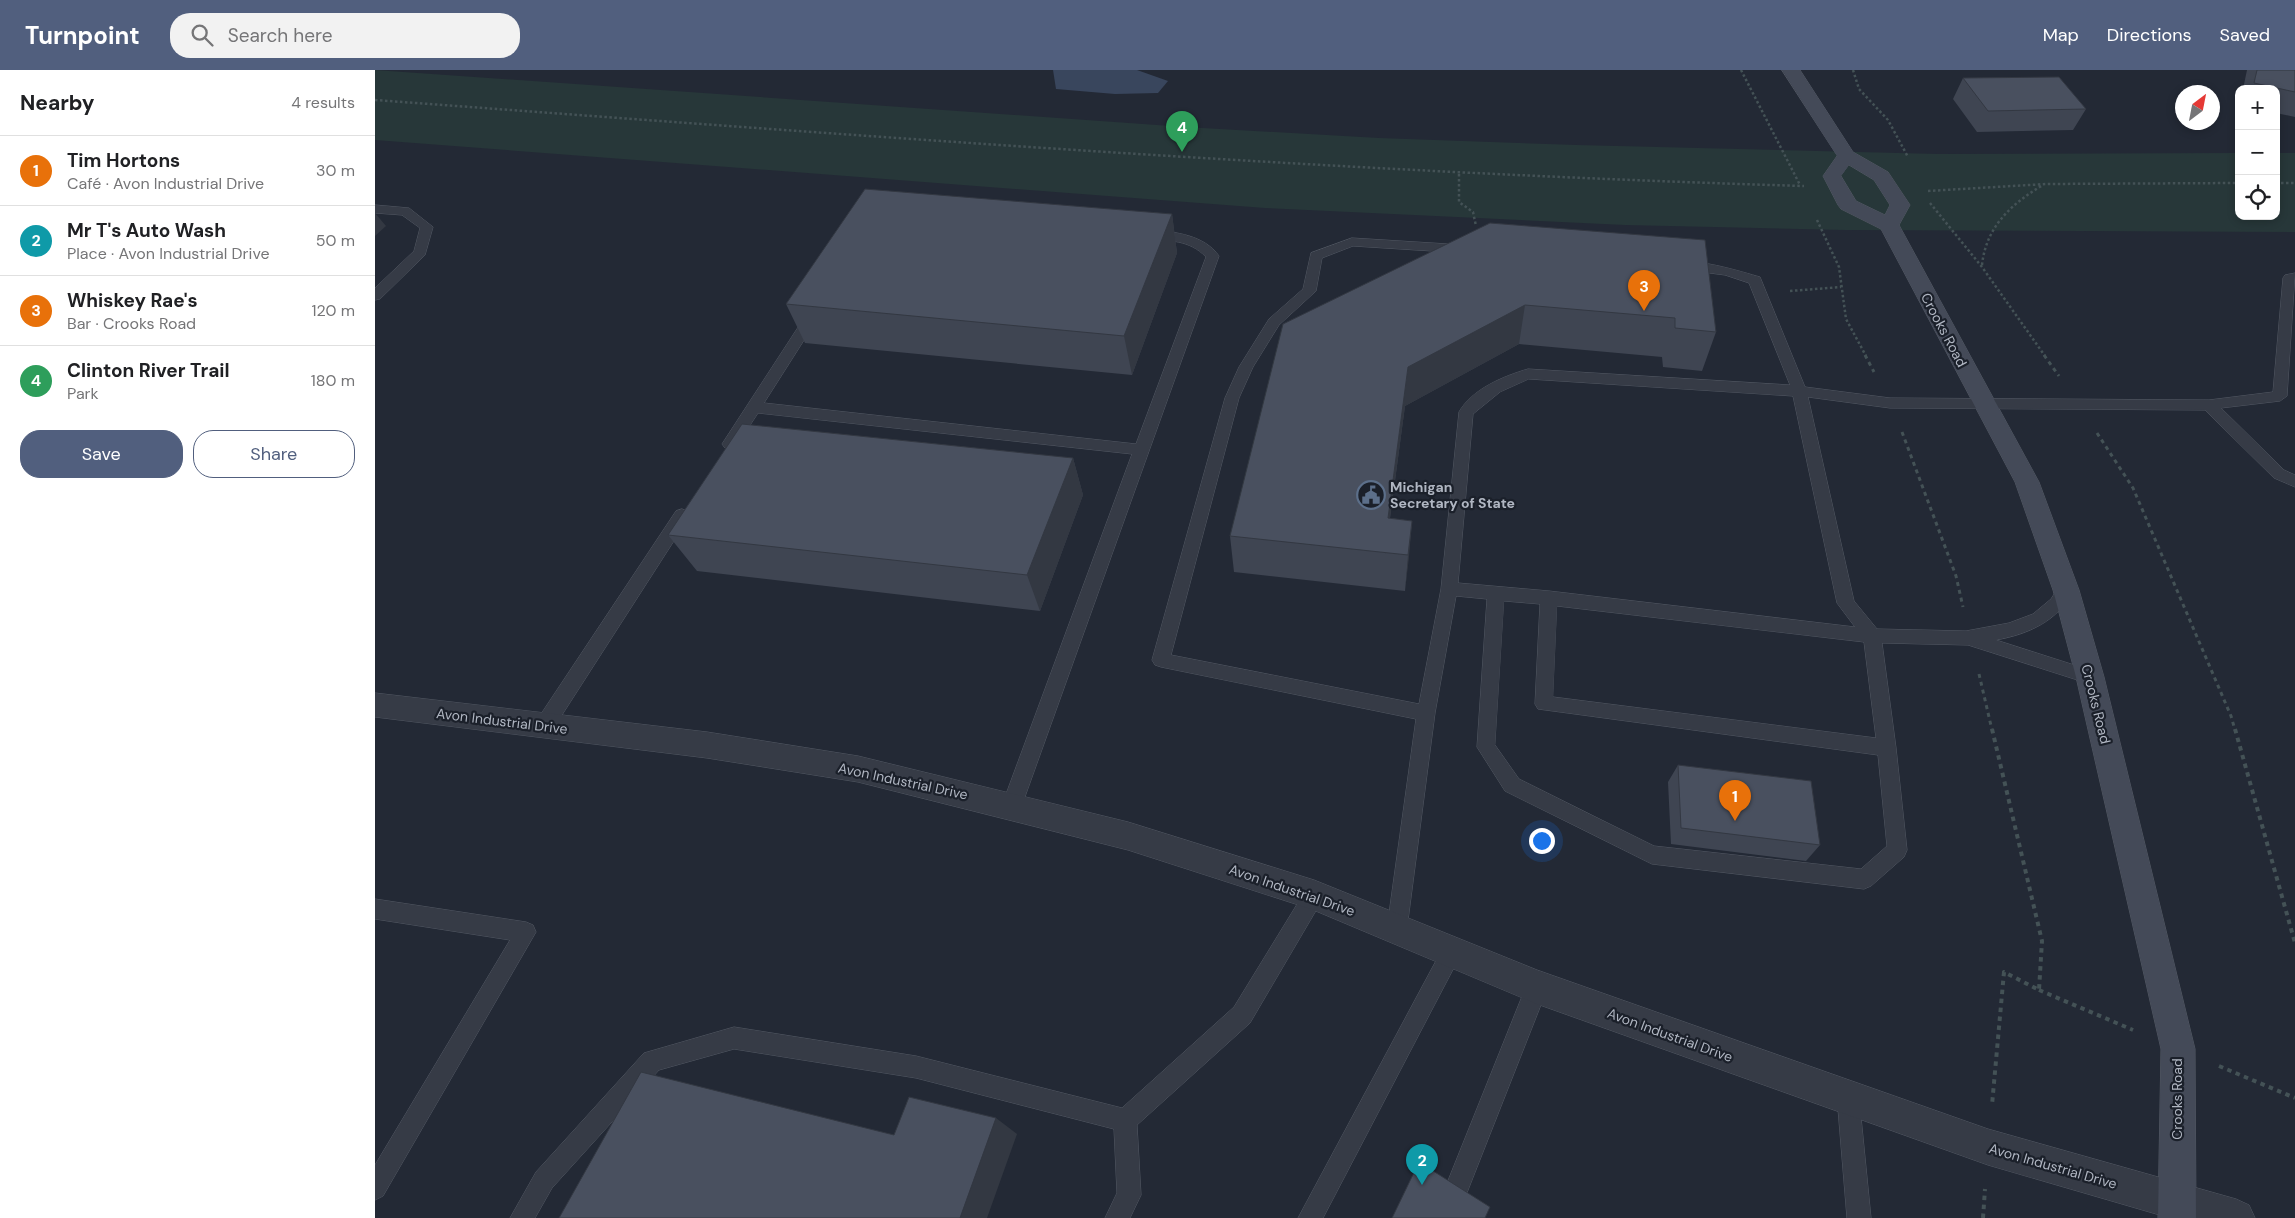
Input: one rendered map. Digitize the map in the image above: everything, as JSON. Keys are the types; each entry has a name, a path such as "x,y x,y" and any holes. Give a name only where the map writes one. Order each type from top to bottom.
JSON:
{"main road":[{"path":"1791,70 1846,156 1881,176 1900,205 1889,225 1848,205 1832,176 1846,156"},
{"name":"Crooks Road","path":"1889,225 1982,402 2027,482 2066,590 2090,677 2178,1049 2177,1210"}],"street":[{"name":"Avon Industrial Drive","path":"375,704 707,745 848,768 1012,805 1129,836 1313,895 1537,987 1988,1147 2177,1210 2236,1218"}],"lane":[{"path":"375,209 405,211 427,227 420,252 375,296"},
{"path":"1012,805 1213,256 1203,245 1177,236 1137,233"},
{"path":"1427,714 1161,660 1232,398 1246,367 1274,322 1309,292 1316,256 1352,242 1478,250"},
{"path":"1496,593 1486,746 1512,785 1652,855 1864,879 1897,850 1887,748 1872,636 1846,603 1799,391 1755,280 1727,271 1666,264"},
{"path":"1397,928 1427,714 1449,589 1466,412 1482,396 1506,381 1528,374 1799,391 1890,403 1982,402 2209,406 2280,396 2291,318 2290,278 2295,278"},
{"path":"721,456 823,300"},
{"path":"2209,406 2279,474 2295,481"},
{"path":"754,407 1141,450"},
{"path":"544,726 689,505"},
{"path":"1449,589 1549,598 1872,636 1966,638 2011,630 2039,619 2057,604 2066,590"},
{"path":"1549,598 1544,704 1887,748"},
{"path":"1966,638 2090,677"},
{"path":"1125,1120 1242,1015 1313,895"},
{"path":"375,909 526,932 375,1188"},
{"path":"1310,1218 1452,951"},
{"path":"1445,1218 1537,987"},
{"path":"522,1218 544,1180 652,1061 734,1038 916,1066 1125,1120"},
{"path":"1848,1097 1859,1218"},
{"path":"1117,1218 1129,1195 1125,1120"}],"path":[{"path":"1853,70 1859,88 1888,120 1910,164"},
{"path":"375,100 1136,155 1459,174 1808,186"},
{"path":"1459,174 1459,202 1473,212 1477,222 1478,250"},
{"path":"2280,183 2295,183"},
{"path":"1982,267 1984,246 1999,219 2024,196 2046,184"},
{"path":"1920,192 2046,184 2235,184"},
{"path":"1926,198 1982,267 2078,404 2133,488 2231,716 2295,943"}],"shaded area":[{"path":"375,70 1185,127 1379,138 1938,154 2235,153 2235,220 2280,220 2280,153 2295,153 2295,232 1845,230 1625,225 1265,208 375,140"}],"water":[{"path":"1053,70 1137,70 1168,81 1158,93 1115,94 1056,89"}],"building":[{"path":"2257,70 2295,70 2295,92 2280,89 2280,85 2254,83"},
{"path":"2059,77 2086,109 1988,111 1963,78"},
{"path":"865,189 1172,214 1124,336 786,304"},
{"path":"1490,223 1705,240 1716,332 1675,328 1675,318 1525,305 1408,367 1388,518 1412,521 1408,555 1230,536 1283,324"},
{"path":"742,424 1073,458 1027,575 668,535"},
{"path":"1678,765 1811,781 1820,845 1681,828"},
{"path":"641,1072 894,1135 909,1097 996,1118 960,1218 559,1218"},
{"path":"1419,1162 1490,1207 1485,1218 1392,1218"}],"place":[{"name":"Clinton River Trail","path":"1182,152"},
{"name":"Whiskey Rae's","path":"1644,311"},
{"name":"Michigan Secretary of State","path":"1371,495"},
{"name":"Tim Hortons","path":"1735,821"},
{"name":"Mr T's Auto Wash","path":"1422,1185"}]}
